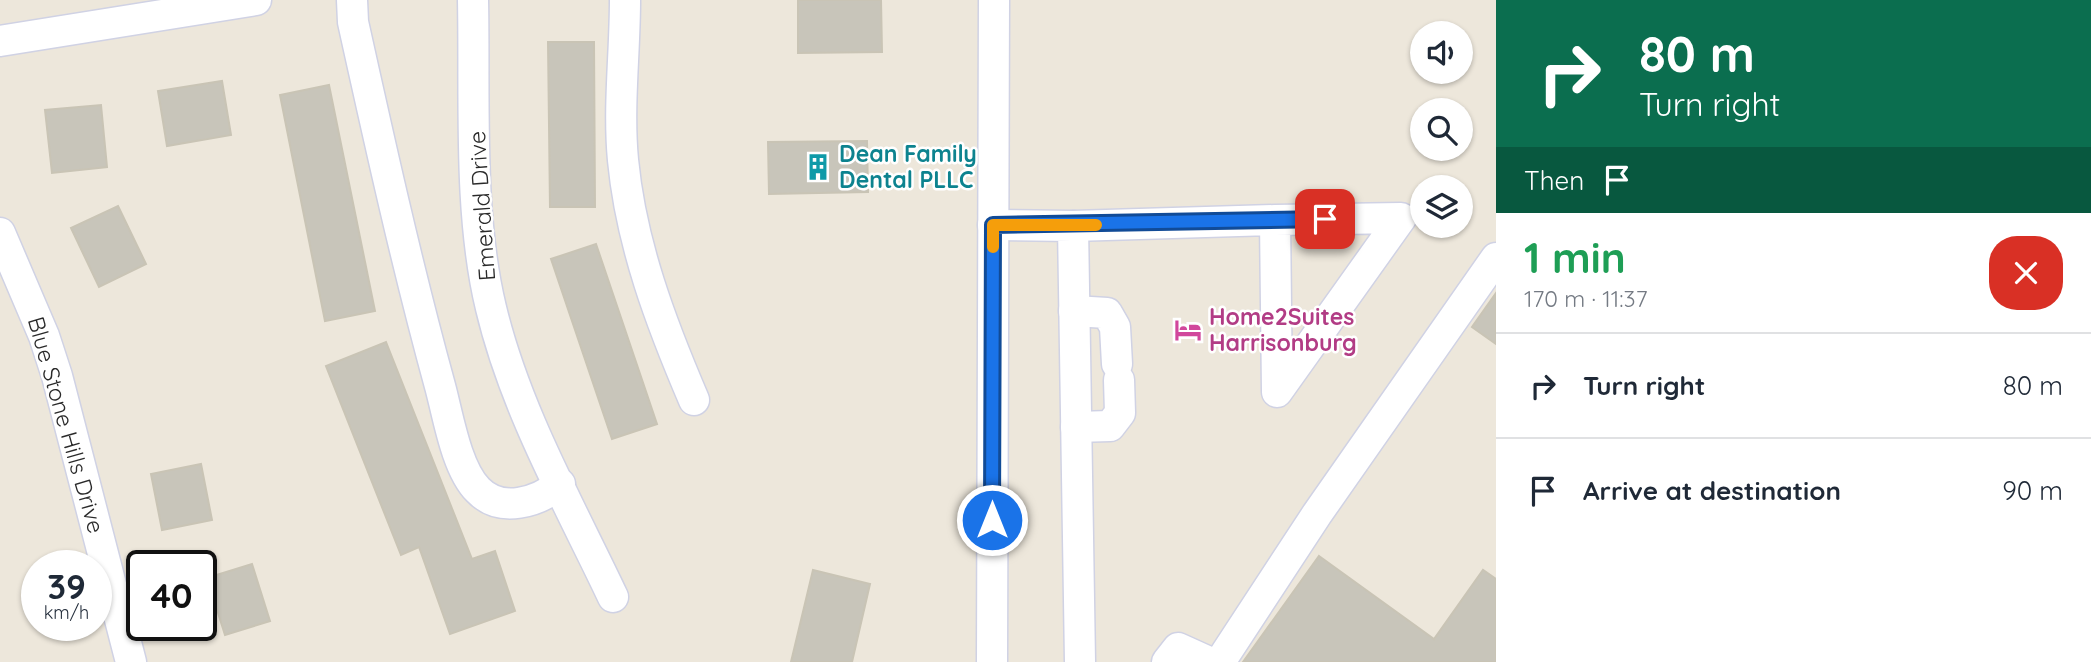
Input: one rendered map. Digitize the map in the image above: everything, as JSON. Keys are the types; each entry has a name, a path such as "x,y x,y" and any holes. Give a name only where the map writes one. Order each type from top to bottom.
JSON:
{"street":[{"path":"0,41 256,0"},
{"path":"352,0 353,22 404,248 457,447 471,481 485,496 513,504 538,497 560,484"},
{"name":"Emerald Drive","path":"473,0 479,219 486,285 515,384 613,597"},
{"path":"625,0 621,97 622,158 629,209 665,333 694,400"},
{"path":"992,662 994,0"},
{"path":"993,225 1073,226 1275,220 1401,218 1277,392 1275,220"},
{"path":"1073,226 1080,662"},
{"name":"Blue Stone Hills Drive","path":"0,233 44,336 57,376 131,662"},
{"path":"1220,662 1317,514 1496,258"},
{"path":"1074,311 1107,313 1115,327 1120,413 1110,426 1076,427"},
{"path":"1167,662 1178,648 1209,662"}],"building":[{"path":"798,0 881,0 882,52 798,53"},
{"path":"548,42 594,42 595,207 550,207"},
{"path":"222,81 231,135 167,146 158,91"},
{"path":"329,85 375,311 325,321 280,95"},
{"path":"101,105 107,167 52,173 45,110"},
{"name":"Dean Family Dental PLLC","path":"867,141 868,192 769,194 768,142"},
{"path":"118,206 146,264 99,287 71,228"},
{"path":"596,244 657,424 612,439 551,259"},
{"path":"1496,293 1496,344 1472,327"},
{"path":"386,342 472,559 495,551 515,611 450,634 419,547 401,555 326,366"},
{"path":"201,464 212,520 162,530 151,474"},
{"path":"1319,556 1434,639 1483,570 1496,579 1496,662 1243,662"},
{"path":"252,564 270,621 225,635 217,610 217,575"},
{"path":"813,570 870,584 852,662 791,662"}],"slow traffic":[{"path":"993,247 993,225 1096,225"}],"place":[{"name":"Dean Family Dental PLLC","path":"818,167"},
{"name":"Home2Suites Harrisonburg","path":"1188,330"}],"route":[{"path":"992,520 993,225 1073,226 1325,219"}]}
